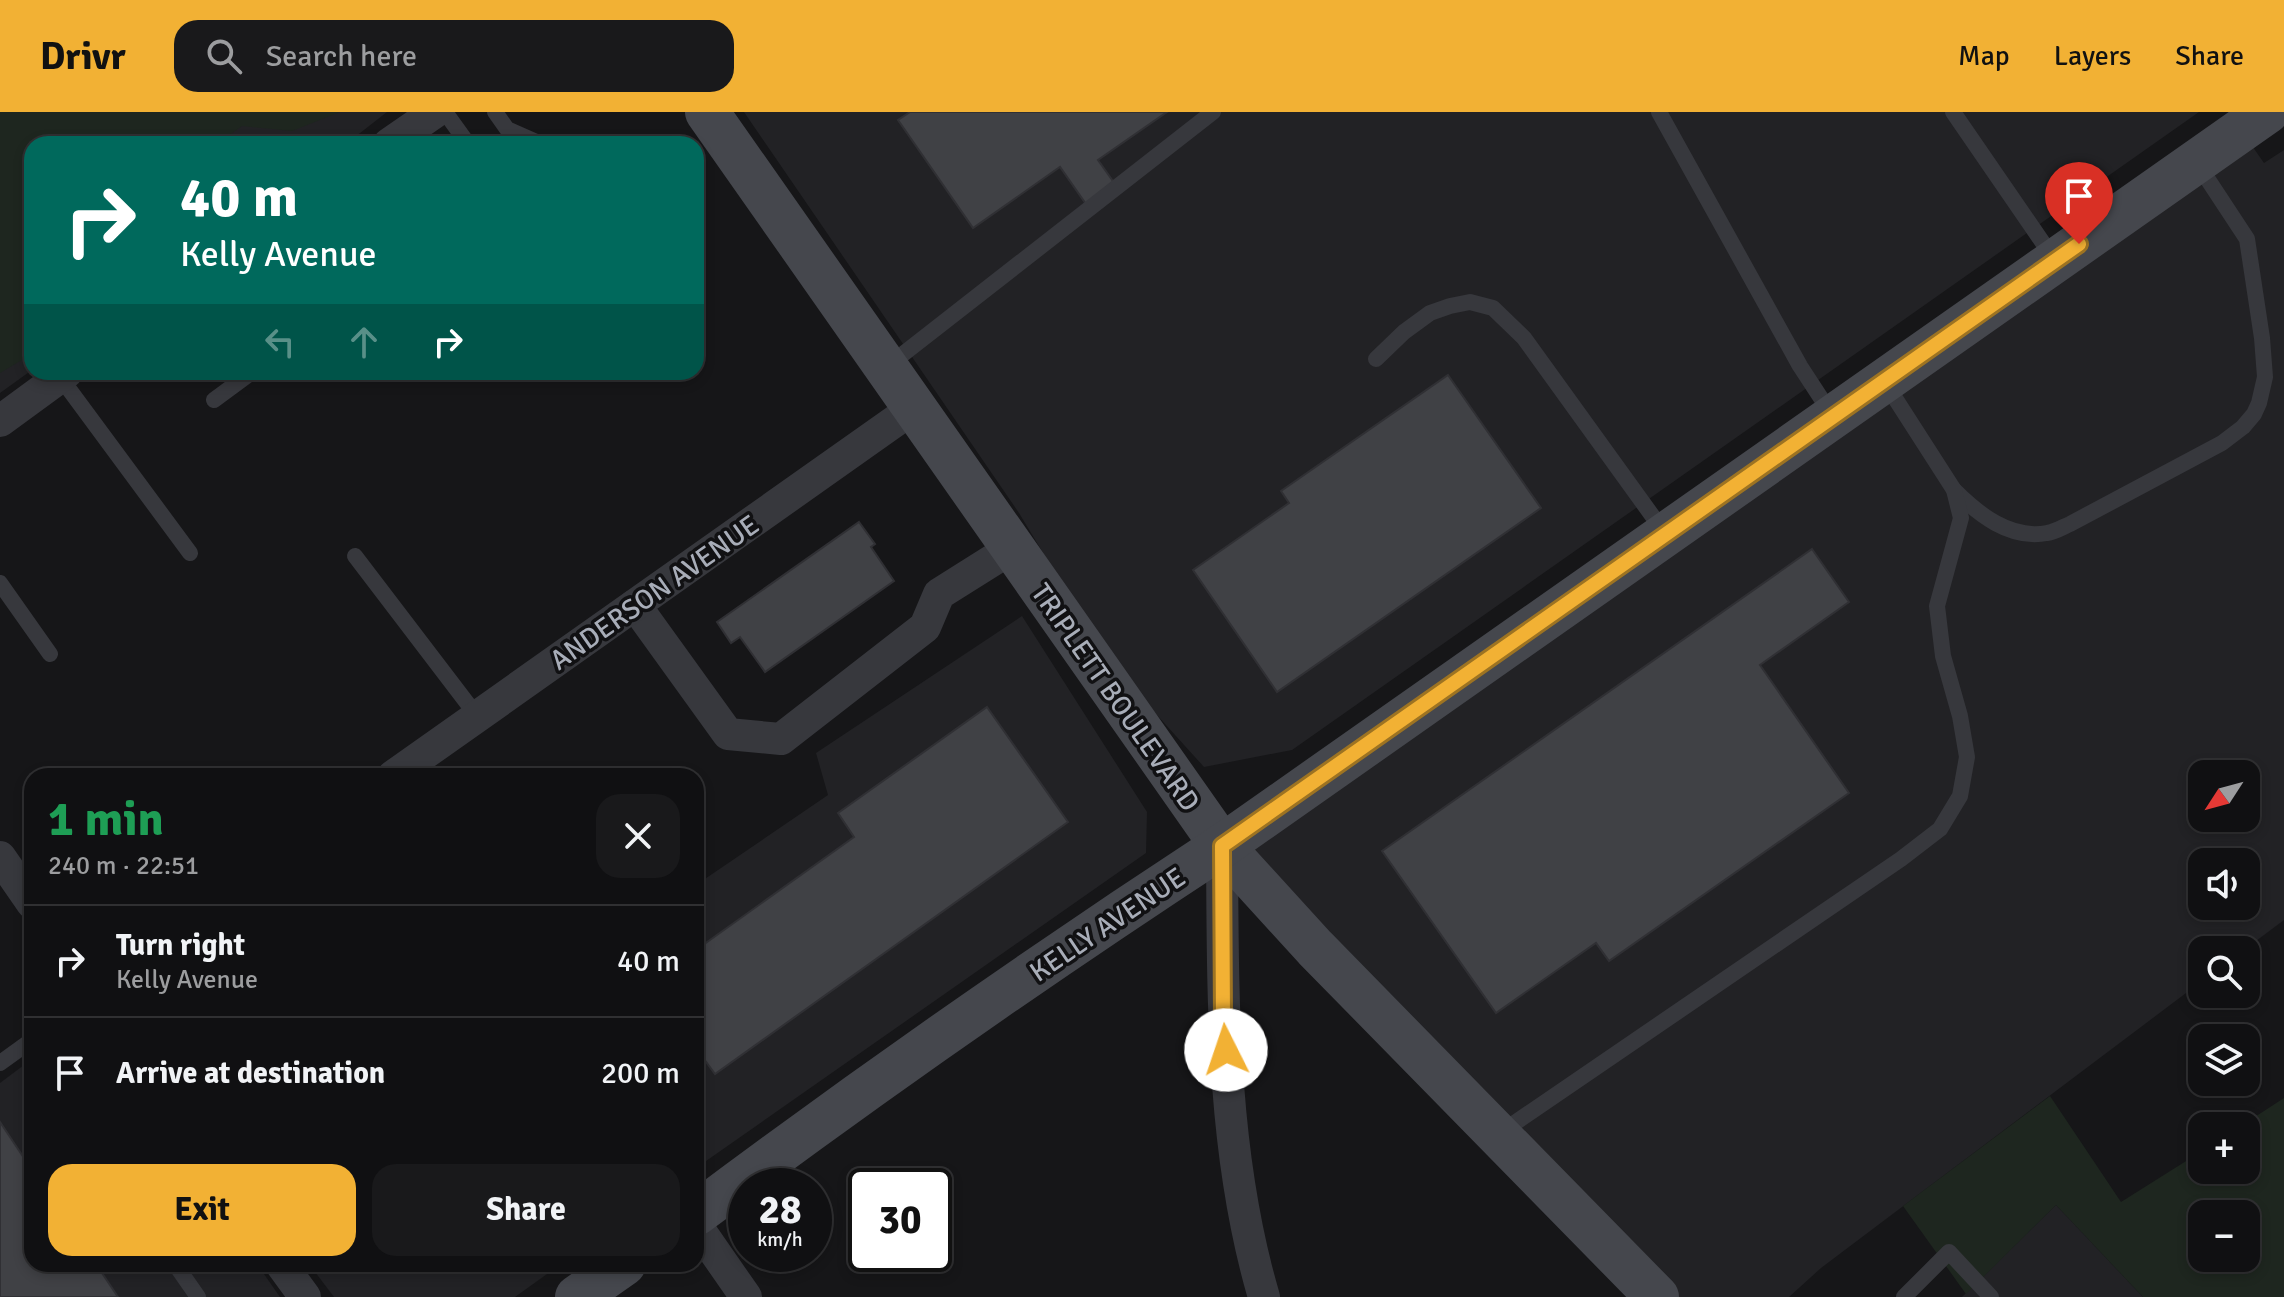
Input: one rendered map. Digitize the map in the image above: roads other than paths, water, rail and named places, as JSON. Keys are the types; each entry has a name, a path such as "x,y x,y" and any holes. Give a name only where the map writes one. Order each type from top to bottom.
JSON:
{"main road":[{"name":"TRIPLETT BOULEVARD","path":"707,112 1222,846 1315,948 1657,1297"},
{"name":"KELLY AVENUE","path":"704,1208 783,1149 1104,924 1222,846 2267,112"},
{"path":"577,1297 613,1272"}],"street":[{"path":"400,136 435,112"},
{"path":"0,421 56,380"},
{"name":"ANDERSON AVENUE","path":"404,768 915,407"},
{"path":"635,605 728,734 781,739 925,627 939,594 1012,548"},
{"path":"1222,846 1223,1019 1237,1171 1253,1259 1264,1297"},
{"path":"0,857 24,892"},
{"path":"704,1237 746,1297"},
{"path":"286,1272 299,1295"}],"lane":[{"path":"445,112 462,136"},
{"path":"495,112 507,129 523,136"},
{"path":"887,366 1213,112"},
{"path":"1659,112 1800,366 1833,416"},
{"path":"1953,112 2055,260"},
{"path":"1883,380 1954,490 1978,514 1997,524 2034,535 2050,533 2222,443 2254,414 2263,390 2265,377 2259,309 2247,239 2196,162"},
{"path":"1376,359 1430,313 1470,302 1493,308 1524,338 1665,533"},
{"path":"68,380 190,553"},
{"path":"214,400 241,380"},
{"path":"1498,1134 1901,859 1940,829 1960,796 1967,757 1960,716 1943,656 1937,606 1961,518 1954,490"},
{"path":"355,556 477,716"},
{"path":"0,583 50,654"},
{"path":"0,1063 24,1046"},
{"path":"1904,1297 1949,1252 1991,1297"},
{"path":"181,1272 198,1297"}]}
